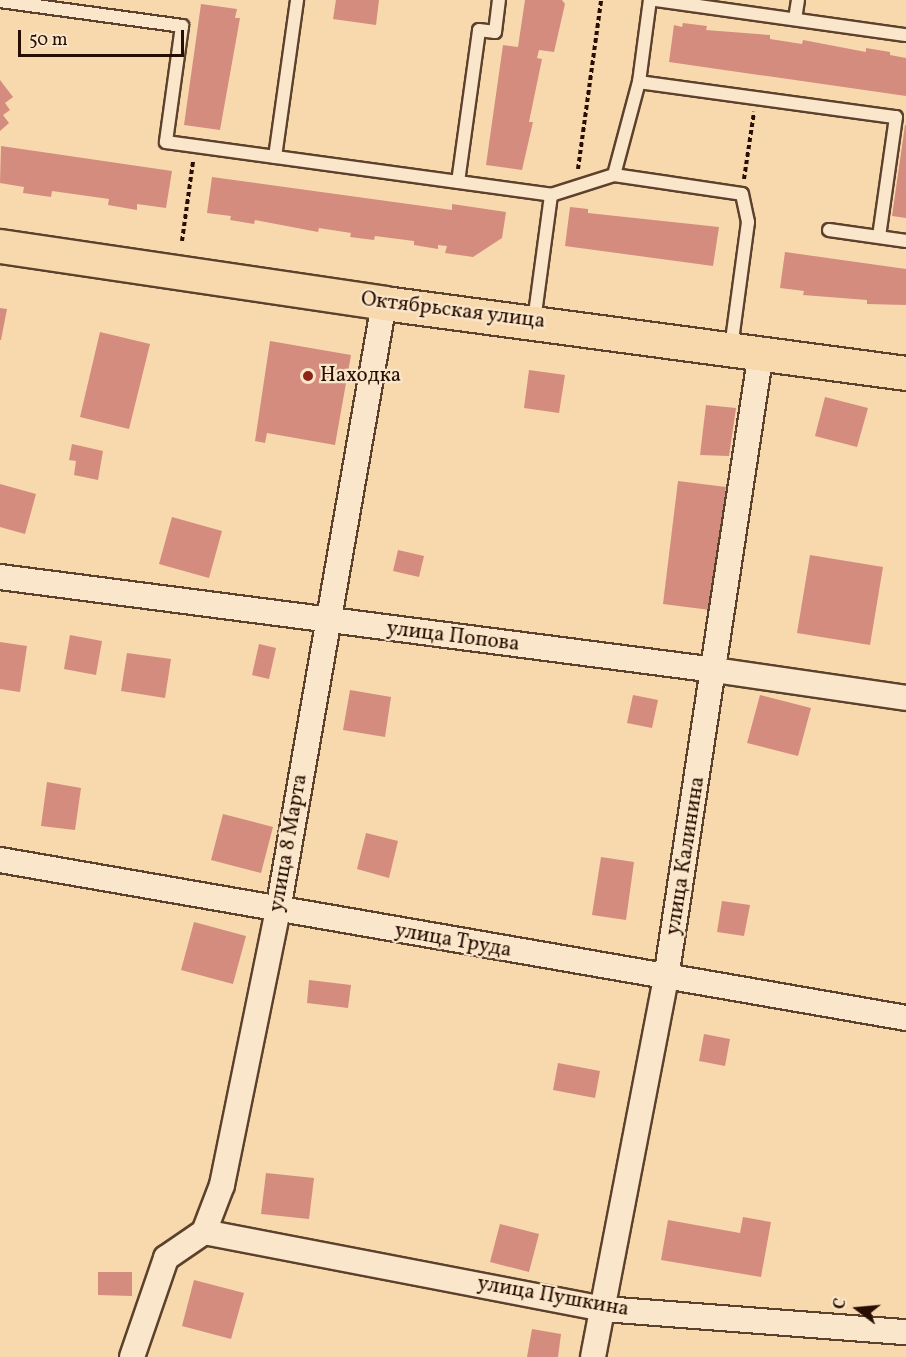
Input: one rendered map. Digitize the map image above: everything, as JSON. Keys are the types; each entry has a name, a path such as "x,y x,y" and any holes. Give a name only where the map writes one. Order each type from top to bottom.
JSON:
{"main road":[{"name":"Октябрьская улица","path":"0,246 384,303 534,321 906,373"}],"street":[{"name":"улица 8 Марта","path":"204,1232 222,1185 278,910 384,303"},
{"name":"улица Калинина","path":"593,1357 666,978 715,670 746,350"},
{"name":"улица Попова","path":"0,577 715,670 906,698"},
{"name":"улица Труда","path":"0,860 666,978 906,1018"},
{"name":"улица Пушкина","path":"204,1232 604,1309 906,1332"},
{"path":"132,1357 166,1258 204,1232"}],"lane":[{"path":"275,157 297,0"},
{"path":"458,182 479,30 495,32 499,0"},
{"path":"614,175 639,82 650,0"},
{"path":"656,0 690,2 906,35"},
{"path":"795,19 798,0"},
{"path":"0,1 182,26 166,142 551,195 614,175 742,194 748,222 746,350"},
{"path":"639,82 896,117 879,237"},
{"path":"534,321 551,195"},
{"path":"829,230 906,241"}],"path":[{"path":"575,187 601,0"},
{"path":"742,194 756,98"},
{"path":"182,241 196,146"}],"building":[{"path":"336,0 379,0 376,25 333,19"},
{"path":"525,0 562,0 565,4 554,52 539,50 537,58 542,59 529,122 533,122 522,170 486,165 503,45 518,47"},
{"path":"201,4 237,9 235,18 240,18 220,130 184,125"},
{"path":"683,23 707,26 706,30 770,35 770,39 802,44 803,40 866,52 866,48 890,52 890,55 906,58 906,96 669,62 674,25 682,27"},
{"path":"0,80 13,97 5,103 10,110 3,115 9,123 0,131"},
{"path":"906,125 906,218 892,216"},
{"path":"1,146 172,171 166,208 137,204 137,210 108,205 109,199 52,191 51,197 23,193 24,187 0,183"},
{"path":"212,177 452,210 452,204 506,212 502,238 473,257 445,253 447,246 438,245 438,249 414,245 414,241 375,236 374,240 350,237 351,233 319,228 318,232 255,220 254,224 230,220 231,216 207,213"},
{"path":"570,207 588,209 588,213 719,227 713,266 565,246"},
{"path":"785,252 906,269 906,305 867,304 867,300 803,295 804,291 780,288"},
{"path":"0,308 7,309 1,340 0,340"},
{"path":"100,332 150,344 129,429 80,417"},
{"path":"270,341 351,355 335,445 267,433 265,443 255,441"},
{"path":"529,370 565,375 559,413 524,408"},
{"path":"825,397 868,408 857,447 815,436"},
{"path":"706,405 736,408 729,456 700,455"},
{"path":"72,444 103,451 98,480 74,475 76,461 69,460"},
{"path":"678,481 726,487 710,610 663,604"},
{"path":"0,484 36,494 25,534 0,527"},
{"path":"172,517 222,531 209,578 159,564"},
{"path":"398,550 424,556 419,577 393,571"},
{"path":"810,555 883,567 870,645 797,633"},
{"path":"70,635 102,641 96,675 64,669"},
{"path":"0,642 27,646 20,692 0,689"},
{"path":"259,644 276,648 269,679 252,675"},
{"path":"127,653 171,659 165,698 121,691"},
{"path":"350,690 391,697 385,737 343,730"},
{"path":"633,695 658,700 652,728 627,723"},
{"path":"760,695 811,708 798,756 747,743"},
{"path":"47,782 81,788 75,830 41,826"},
{"path":"223,814 273,827 261,873 211,860"},
{"path":"366,833 398,841 389,878 357,869"},
{"path":"601,857 634,862 626,920 592,915"},
{"path":"722,901 750,905 744,936 717,932"},
{"path":"194,922 246,936 233,984 181,970"},
{"path":"309,980 351,985 348,1008 307,1003"},
{"path":"704,1034 730,1039 725,1066 699,1061"},
{"path":"558,1063 600,1071 595,1098 553,1090"},
{"path":"266,1173 314,1178 309,1219 261,1214"},
{"path":"743,1217 771,1222 761,1277 661,1260 668,1220 740,1233"},
{"path":"500,1224 539,1234 529,1272 490,1262"},
{"path":"98,1272 132,1272 132,1296 98,1295"},
{"path":"194,1280 244,1293 231,1339 182,1326"},
{"path":"532,1329 561,1334 558,1357 527,1357"}],"place":[{"name":"Находка","path":"308,376"}]}
